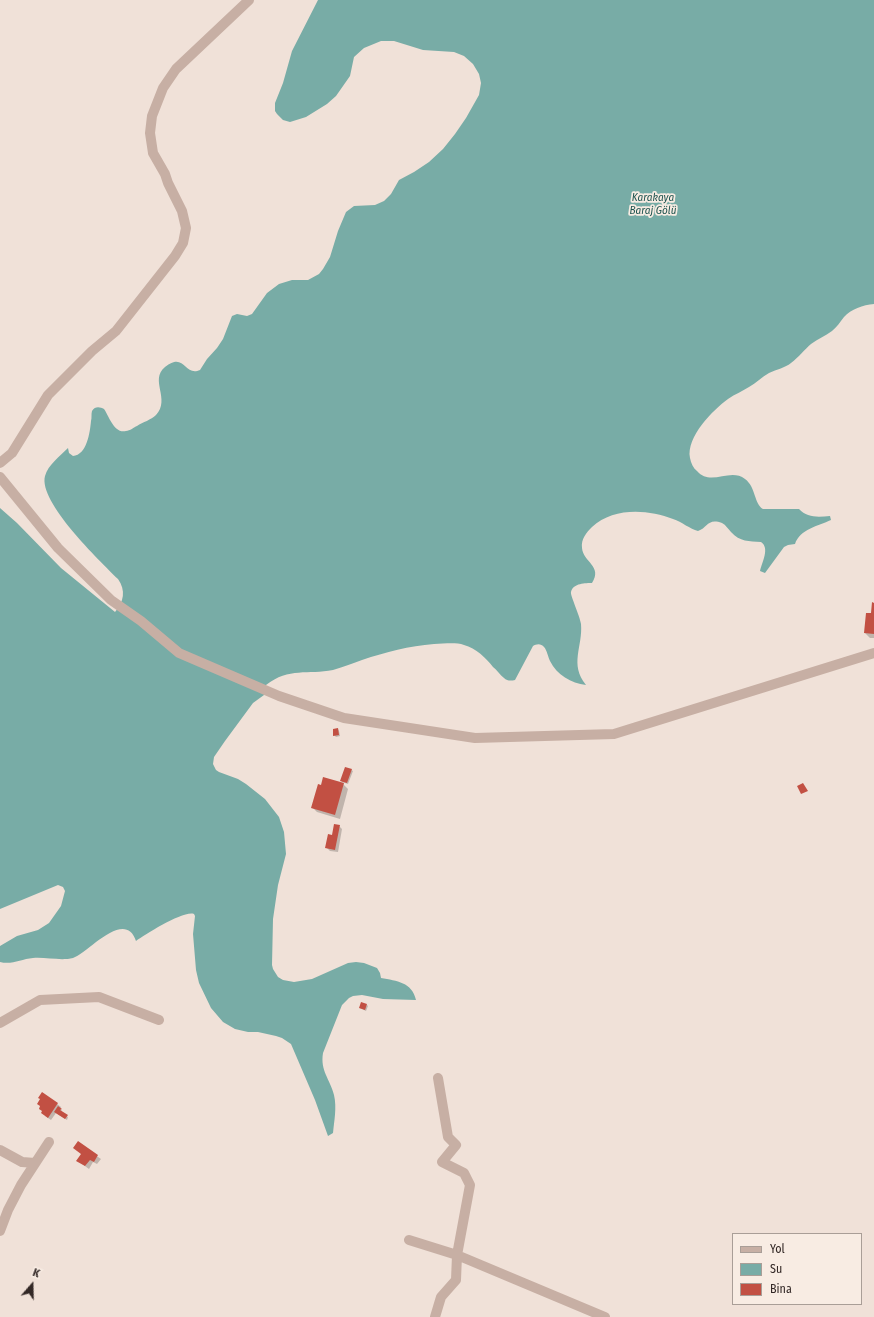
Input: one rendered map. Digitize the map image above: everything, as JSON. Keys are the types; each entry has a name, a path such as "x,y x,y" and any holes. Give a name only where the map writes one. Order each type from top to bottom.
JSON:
{"street":[{"path":"0,463 12,453 48,395 92,350 116,331 175,256 183,243 186,228 182,212 165,174 153,153 150,133 152,116 163,88 176,69 249,0"},
{"path":"0,476 58,548 111,600 141,621 179,653 279,696 344,718 475,738 614,734 874,653"},
{"path":"0,1023 40,1000 99,996 158,1020"},
{"path":"436,1317 441,1297 456,1280 457,1256 470,1185 464,1173 442,1162 456,1145 448,1137 438,1078"},
{"path":"0,1231 8,1210 21,1185 49,1142"},
{"path":"0,1150 22,1162 35,1163"},
{"path":"409,1240 457,1256 605,1317"}],"water":[{"name":"Karakaya Baraj Gölü","path":"318,0 874,0 874,304 862,306 850,312 832,331 811,344 789,365 769,373 722,404 708,417 696,433 690,450 692,465 702,475 714,477 733,475 739,476 749,482 760,507 763,509 799,509 806,514 817,517 830,516 831,520 805,531 797,539 795,544 784,547 765,573 760,571 764,559 764,545 761,542 738,538 722,523 710,523 698,531 676,520 653,513 631,512 610,516 592,527 582,542 583,553 592,564 595,572 595,577 592,583 577,585 571,592 581,624 577,663 578,670 586,685 565,678 556,670 550,661 545,648 540,644 533,646 515,680 511,681 506,680 473,648 461,644 434,644 407,648 380,654 333,670 291,674 274,679 266,685 264,695 253,703 214,757 213,764 216,770 238,779 265,799 279,817 284,832 286,854 278,885 273,919 272,965 278,977 283,980 294,982 312,979 348,963 364,963 377,968 381,978 403,983 411,989 416,1000 383,999 362,995 349,998 342,1005 322,1059 324,1070 334,1095 335,1105 333,1133 328,1136 315,1100 291,1044 276,1036 235,1029 223,1022 211,1008 199,983 196,970 193,934 194,914 189,914 174,919 156,928 136,941 131,932 124,929 115,931 106,935 73,958 33,958 13,962 0,962 0,946 17,936 38,930 49,923 61,906 65,891 63,887 58,885 0,909 0,508 17,523 61,568 115,612 123,596 121,583 72,530 51,501 45,487 45,476 49,468 68,448 69,453 73,456 82,452 89,437 92,411 95,408 99,407 104,409 112,424 118,430 122,431 129,430 152,418 160,409 161,396 159,378 165,367 177,362 191,370 200,370 223,339 232,316 237,314 247,316 252,314 267,293 279,284 292,280 308,280 319,274 330,257 346,212 354,206 375,205 384,201 391,194 399,180 429,162 443,149 455,134 479,95 481,83 479,74 473,64 464,56 454,52 423,50 394,41 381,41 364,48 354,57 350,76 336,96 327,104 306,117 290,122 283,120 275,111 275,103 283,83 292,51"}],"building":[{"path":"872,602 874,603 874,634 864,633 866,613 871,613"},
{"path":"338,728 339,735 333,736 333,729"},
{"path":"345,767 352,769 347,783 340,781"},
{"path":"323,777 344,783 335,815 311,808 318,784 321,785"},
{"path":"803,783 808,791 801,794 797,786"},
{"path":"334,824 340,825 335,850 325,848 328,834 332,835"},
{"path":"361,1002 367,1004 365,1010 359,1008"},
{"path":"42,1092 58,1103 48,1118 41,1113 42,1111 39,1109 40,1106 37,1104 40,1099 38,1098"},
{"path":"58,1106 62,1109 60,1110 68,1115 65,1119 54,1112"},
{"path":"78,1141 98,1155 94,1162 90,1160 85,1166 76,1161 81,1154 73,1148"}]}
